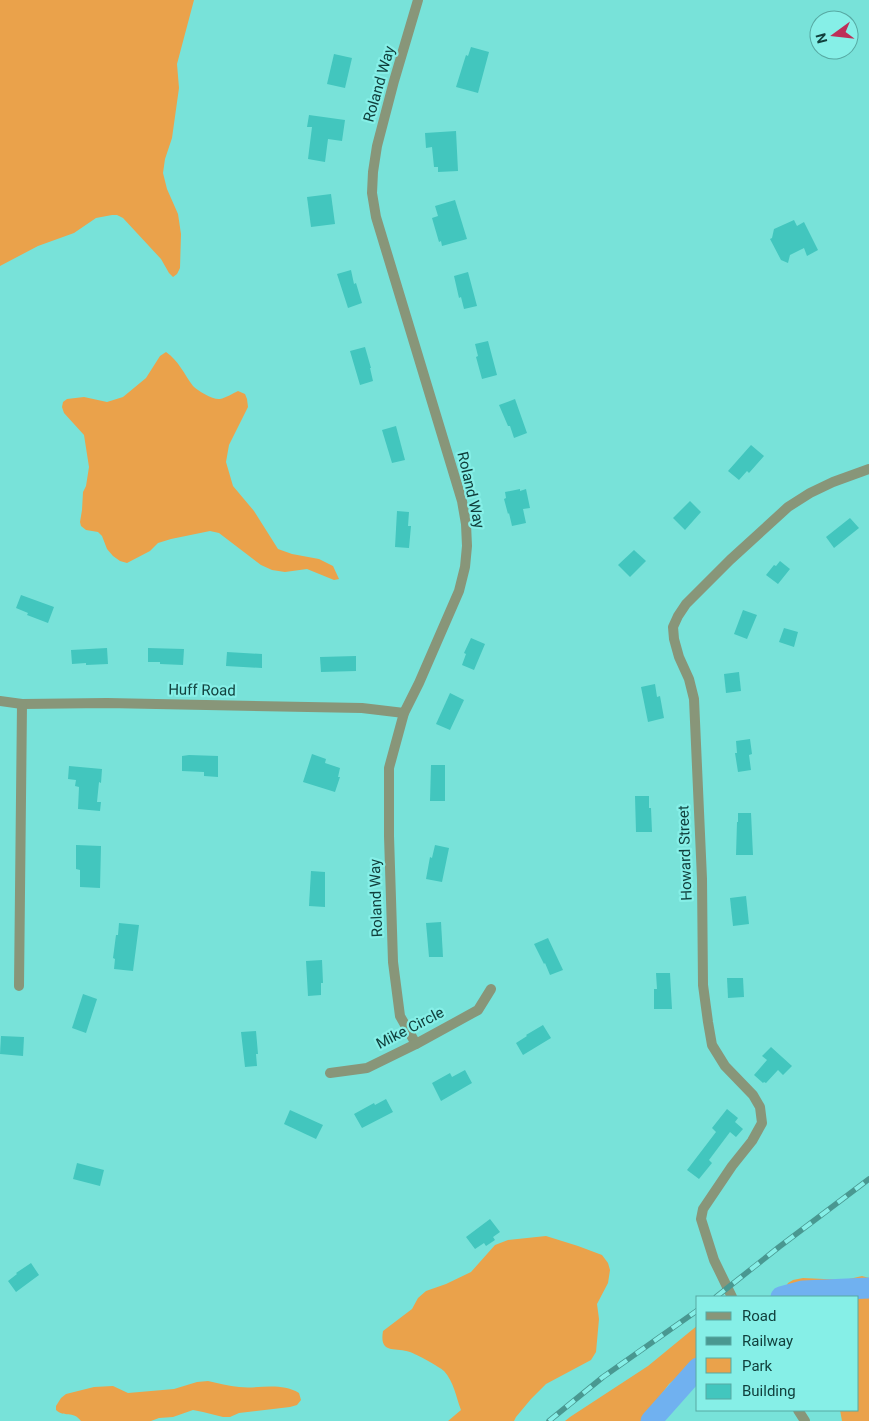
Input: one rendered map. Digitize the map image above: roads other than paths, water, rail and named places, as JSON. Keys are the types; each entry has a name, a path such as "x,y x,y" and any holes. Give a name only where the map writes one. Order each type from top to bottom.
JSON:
{"street":[{"name":"Roland Way","path":"416,1044 400,1016 393,962 390,896 389,768 404,713 459,592 465,567 467,546 462,501 376,217 372,193 377,146 418,0"},
{"name":"Howard Street","path":"732,1296 714,1260 701,1219 703,1209 732,1166 752,1141 762,1123 760,1107 752,1095 725,1066 712,1045 704,985 695,709 689,679 679,657 674,639 673,627 686,604 730,560 788,507 810,493 833,482 869,470"},
{"name":"Huff Road","path":"0,701 22,704 107,703 362,708 404,713"},
{"path":"19,986 22,704"},
{"name":"Mike Circle","path":"330,1072 367,1068 416,1044 478,1010 492,989"}],"waterway":[{"path":"785,1296 803,1291 869,1288"},
{"path":"651,1421 696,1370"}],"railway":[{"path":"717,1296 869,1179"},
{"path":"549,1421 603,1377 696,1311"}]}
